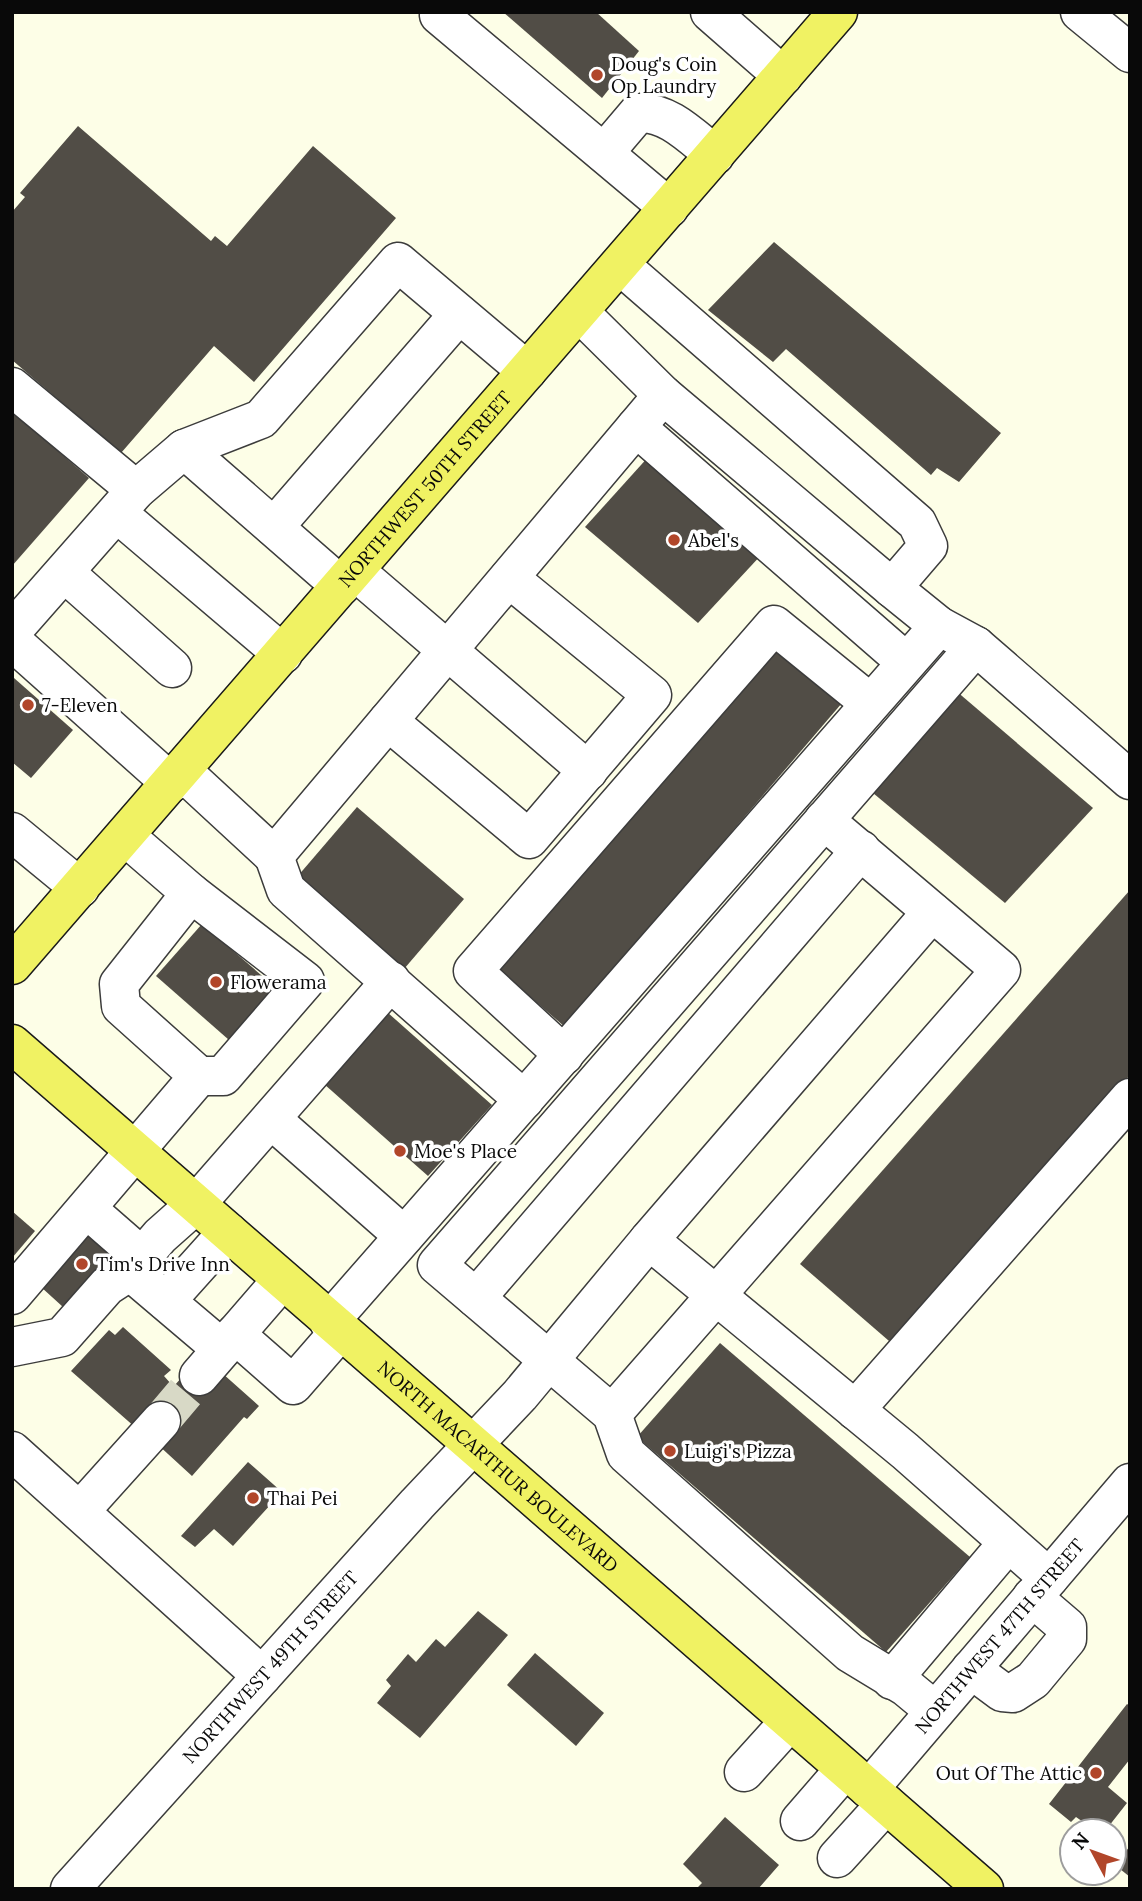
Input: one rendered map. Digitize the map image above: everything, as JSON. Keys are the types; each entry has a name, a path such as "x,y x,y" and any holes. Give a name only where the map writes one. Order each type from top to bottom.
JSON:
{"main road":[{"name":"NORTHWEST 50TH STREET","path":"12,965 838,12"},
{"name":"NORTH MACARTHUR BOULEVARD","path":"12,1044 471,1446 984,1889"}],"street":[{"path":"710,12 783,76"},
{"path":"1080,12 1130,53"},
{"path":"439,15 669,208"},
{"path":"604,153 638,113 653,112 668,119 715,155"},
{"path":"12,631 126,501 184,449 261,419 398,262 527,371"},
{"path":"620,265 917,523 928,546 892,588"},
{"path":"579,312 663,395 939,626 975,646 1129,778"},
{"path":"274,527 459,314"},
{"path":"12,387 283,654"},
{"path":"274,856 663,395"},
{"path":"636,427 906,662"},
{"path":"184,449 274,527 448,651 588,771"},
{"path":"65,573 172,668"},
{"path":"388,721 529,839 588,771 652,695 509,578"},
{"path":"564,1055 473,971 774,625 870,703"},
{"path":"87,1209 166,1301 219,1353 293,1385 404,1236 939,626"},
{"path":"12,641 274,856 286,890 524,1100"},
{"path":"935,1711 906,1687 850,1653 626,1454 612,1414 437,1265 975,646"},
{"path":"612,1414 1001,970 824,820"},
{"path":"12,832 80,888"},
{"path":"125,836 191,892 305,981 223,1076 199,1076 121,1006 119,984 191,892"},
{"path":"477,1298 860,850"},
{"name":"NORTHWEST 49TH STREET","path":"70,1889 549,1359 932,912"},
{"path":"13,1342 62,1337 107,1286 136,1264 160,1236 196,1204 391,981"},
{"path":"12,1295 199,1076"},
{"path":"855,1410 1130,1098"},
{"path":"271,1119 404,1236"},
{"path":"166,1301 228,1232"},
{"path":"649,1240 855,1410 1007,1544 1067,1627 1067,1639 1033,1680 1013,1693 1002,1692 971,1669"},
{"path":"219,1353 282,1280"},
{"path":"80,1511 154,1429"},
{"path":"12,1451 262,1675"},
{"name":"NORTHWEST 47TH STREET","path":"867,1787 1130,1483"},
{"path":"892,1680 1007,1544"},
{"path":"744,1772 790,1721"},
{"path":"800,1821 867,1787"},
{"path":"837,1858 867,1787"}],"building":[{"name":"Doug's Coin Op Laundry","path":"503,12 596,12 639,51 602,98"},
{"path":"78,126 211,241 215,236 227,246 313,146 396,218 254,382 214,346 121,453 12,360 12,212 25,197 20,193"},
{"path":"774,242 1001,433 959,482 937,468 931,475 786,349 773,362 708,310"},
{"path":"12,411 89,478 12,566"},
{"name":"Abel's","path":"650,455 763,553 698,623 585,527"},
{"path":"768,641 842,703 565,1027 492,964"},
{"name":"7-Eleven","path":"14,678 73,730 31,778 12,762"},
{"path":"955,690 1093,808 1005,903 867,788"},
{"path":"357,807 464,899 404,969 297,877"},
{"path":"1130,890 1130,1075 896,1347 800,1264"},
{"name":"Flowerama","path":"202,924 275,987 229,1040 156,976"},
{"path":"387,1012 492,1105 428,1176 324,1084"},
{"path":"12,1211 35,1231 12,1258"},
{"name":"Tim's Drive Inn","path":"91,1219 123,1247 88,1289 83,1284 63,1307 41,1287"},
{"path":"123,1327 171,1370 164,1376 172,1385 136,1428 71,1371 109,1330 115,1335"},
{"path":"720,1343 970,1557 886,1652 637,1437"},
{"path":"190,1368 222,1373 259,1406 247,1419 244,1417 192,1476 156,1443 151,1412"},
{"path":"248,1462 282,1492 233,1546 214,1529 195,1547 181,1536"},
{"path":"478,1611 508,1635 420,1738 377,1703 391,1686 386,1680 408,1654 416,1662 436,1639 445,1647"},
{"path":"535,1653 604,1713 576,1746 507,1685"},
{"name":"Out Of The Attic","path":"1127,1704 1130,1706 1130,1759 1108,1787 1127,1803 1116,1817 1065,1817 1049,1804"},
{"path":"725,1817 779,1865 758,1889 696,1889 702,1883 683,1864"},
{"path":"1130,1846 1130,1877 1128,1875"}],"tunnel":[{"path":"161,1421 199,1376"}],"place":[{"name":"Doug's Coin Op Laundry","path":"597,75"},
{"name":"Abel's","path":"674,540"},
{"name":"7-Eleven","path":"28,705"},
{"name":"Flowerama","path":"216,982"},
{"name":"Moe's Place","path":"400,1151"},
{"name":"Tim's Drive Inn","path":"82,1264"},
{"name":"Luigi's Pizza","path":"670,1451"},
{"name":"Thai Pei","path":"253,1498"},
{"name":"Out Of The Attic","path":"1096,1773"}]}
